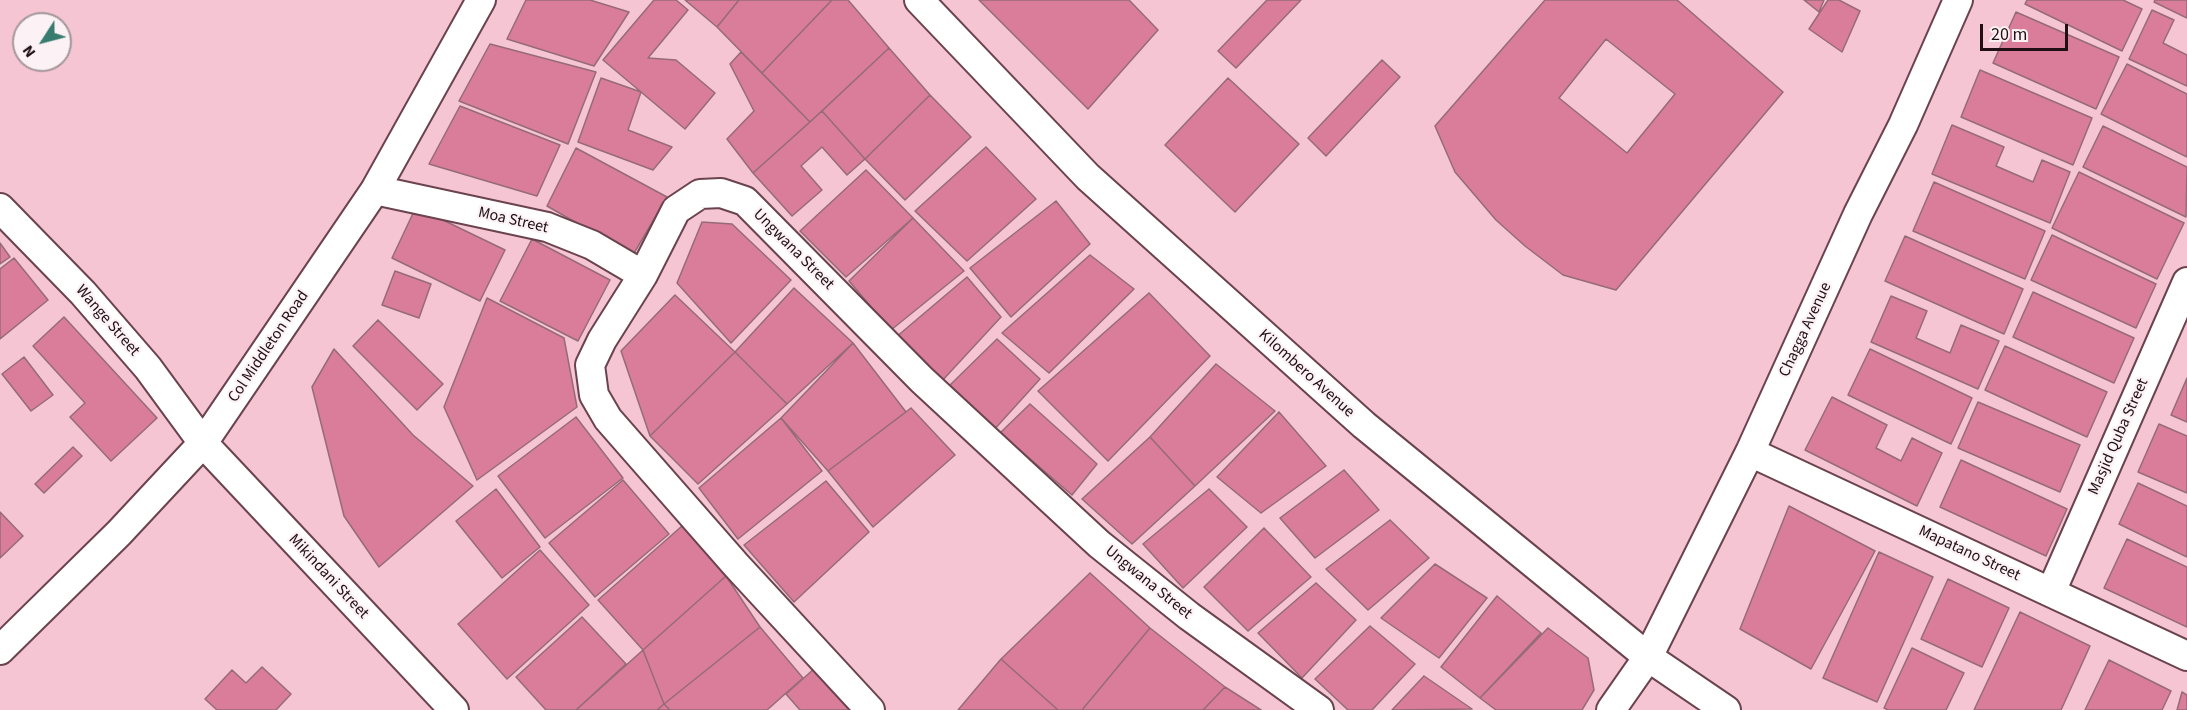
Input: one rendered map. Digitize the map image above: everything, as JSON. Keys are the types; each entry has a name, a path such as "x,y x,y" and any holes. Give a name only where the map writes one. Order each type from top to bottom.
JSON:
{"street":[{"name":"Col Middleton Road","path":"0,650 119,533 204,443 375,190 481,0"},
{"name":"Kilombero Avenue","path":"919,0 1088,177 1221,299 1364,425 1648,657 1726,710"},
{"name":"Chagga Avenue","path":"1611,710 1648,657 1750,452 1858,214 1903,125 1958,0"},
{"name":"Moa Street","path":"375,190 547,227 592,245 644,275"},
{"name":"Ungwana Street","path":"870,710 728,556 608,419 594,394 590,365 602,340 644,275 676,210 700,194 721,193 745,201 922,380 1099,544 1189,616 1319,710"},
{"name":"Wange Street","path":"0,208 105,318 147,368 204,443"},
{"name":"Masjid Quba Street","path":"2051,592 2187,282"},
{"name":"Mikindani Street","path":"204,443 454,710"},
{"name":"Mapatano Street","path":"1750,452 2187,656"}],"building":[{"path":"526,0 590,0 629,12 594,66 507,39"},
{"path":"654,0 676,0 688,10 648,58 676,60 715,93 685,129 603,60"},
{"path":"685,0 739,0 717,27"},
{"path":"739,0 832,0 762,73 717,27"},
{"path":"832,0 848,0 889,48 810,122 762,73"},
{"path":"979,0 1129,0 1158,30 1088,109"},
{"path":"1267,0 1301,0 1236,68 1218,51"},
{"path":"1545,0 1677,0 1783,92 1616,290 1563,275 1496,220 1455,172 1435,126","holes":["1606,39 1675,94 1627,153 1559,98"]},
{"path":"1804,0 1824,0 1819,12"},
{"path":"1828,0 1839,0 1860,11 1842,52 1809,29"},
{"path":"2027,0 2123,0 2142,9 2122,51 2025,4"},
{"path":"2155,0 2187,0 2187,18 2154,2"},
{"path":"2152,10 2174,20 2163,43 2187,55 2187,86 2129,59"},
{"path":"2016,12 2119,57 2096,109 1993,63"},
{"path":"490,44 596,72 568,144 459,101"},
{"path":"889,48 930,95 865,159 822,111"},
{"path":"741,52 810,122 753,173 727,139 754,111 730,64"},
{"path":"1382,60 1400,77 1326,156 1308,138"},
{"path":"2127,64 2187,94 2187,157 2101,114"},
{"path":"1980,70 2092,118 2073,165 1961,117"},
{"path":"601,78 641,92 628,130 672,147 653,170 578,142"},
{"path":"1228,78 1299,144 1235,212 1165,145"},
{"path":"930,95 971,137 905,200 865,159"},
{"path":"460,106 560,145 537,196 429,164"},
{"path":"822,111 865,159 847,175 822,147 801,166 822,190 792,216 753,173"},
{"path":"1952,125 2004,147 1996,166 2033,182 2042,160 2070,172 2050,223 1932,174"},
{"path":"2103,126 2187,167 2186,217 2083,167"},
{"path":"986,147 1036,199 967,261 915,211"},
{"path":"576,148 667,197 633,255 547,206"},
{"path":"866,170 913,218 846,277 800,231"},
{"path":"2079,172 2184,223 2157,279 2052,228"},
{"path":"1934,182 2045,231 2025,279 1913,231"},
{"path":"1056,201 1090,244 1011,317 970,268"},
{"path":"416,207 505,250 480,301 392,258"},
{"path":"913,218 964,271 891,330 849,281"},
{"path":"702,222 732,224 791,280 731,343 677,283"},
{"path":"2052,235 2156,284 2136,328 2031,280"},
{"path":"1905,236 2023,289 2004,334 1885,281"},
{"path":"532,239 610,280 578,341 500,301"},
{"path":"0,243 10,257 0,264"},
{"path":"1090,255 1134,289 1049,373 1002,333"},
{"path":"14,258 48,300 0,339 0,269"},
{"path":"395,271 431,284 419,318 382,305"},
{"path":"967,277 1001,317 941,382 895,338"},
{"path":"794,288 853,343 787,404 735,352"},
{"path":"2033,292 2134,338 2114,383 2013,337"},
{"path":"1149,293 1210,356 1108,461 1038,391"},
{"path":"675,295 735,352 650,436 621,351"},
{"path":"1891,296 1927,311 1916,338 1950,353 1961,325 1999,341 1978,389 1871,342"},
{"path":"487,298 564,338 577,407 477,480 444,407"},
{"path":"64,317 157,418 111,461 70,417 85,403 33,346"},
{"path":"378,320 443,384 417,410 353,346"},
{"path":"997,339 1040,379 992,432 949,386"},
{"path":"853,343 906,412 828,471 781,418"},
{"path":"2005,346 2107,392 2087,437 1985,390"},
{"path":"334,349 413,435 473,486 379,567 344,516 312,387"},
{"path":"1870,349 1972,398 1951,444 1848,395"},
{"path":"735,352 787,404 698,484 650,436"},
{"path":"24,357 53,395 31,411 2,374"},
{"path":"1216,364 1275,411 1195,486 1150,437"},
{"path":"2187,378 2187,422 2171,415"},
{"path":"1832,397 1887,425 1876,448 1901,461 1912,438 1942,453 1917,506 1805,450"},
{"path":"1978,402 2080,445 2060,492 1958,448"},
{"path":"1030,404 1097,464 1072,495 1000,433"},
{"path":"911,408 955,455 873,527 828,471"},
{"path":"1279,412 1326,466 1261,513 1217,477"},
{"path":"576,417 623,478 545,538 498,476"},
{"path":"781,418 822,471 738,539 699,488"},
{"path":"2159,424 2187,436 2187,493 2138,472"},
{"path":"1150,437 1195,486 1132,544 1082,499"},
{"path":"73,447 82,456 44,493 35,484"},
{"path":"1961,460 2067,509 2046,556 1940,507"},
{"path":"1344,470 1379,510 1315,558 1280,518"},
{"path":"623,480 669,534 595,597 549,543"},
{"path":"826,481 869,532 794,602 744,545"},
{"path":"2138,483 2187,506 2187,557 2119,524"},
{"path":"496,489 540,547 502,578 456,521"},
{"path":"1209,489 1247,527 1183,588 1143,544"},
{"path":"1789,506 1875,551 1811,669 1740,629"},
{"path":"0,512 23,536 0,558"},
{"path":"1390,520 1429,558 1368,610 1326,569"},
{"path":"682,526 726,576 643,650 598,600"},
{"path":"1264,528 1311,577 1248,631 1204,587"},
{"path":"2127,539 2187,567 2187,627 2104,588"},
{"path":"540,550 589,605 507,679 458,624"},
{"path":"1879,552 1933,577 1877,702 1823,678"},
{"path":"1435,564 1487,598 1439,658 1381,618"},
{"path":"1090,573 1150,628 1082,710 1058,710 1001,659"},
{"path":"726,576 760,627 664,704 643,650"},
{"path":"1948,579 2009,608 1982,667 1921,639"},
{"path":"1316,583 1356,620 1302,678 1258,633"},
{"path":"1497,596 1541,633 1480,698 1441,667"},
{"path":"2020,612 2090,646 2061,710 1974,710"},
{"path":"582,617 626,664 576,710 546,710 516,677"},
{"path":"1370,626 1415,664 1372,710 1348,710 1315,679"},
{"path":"760,627 803,678 767,710 670,710 664,704"},
{"path":"1150,628 1225,687 1203,710 1082,710"},
{"path":"1548,628 1588,658 1594,690 1582,710 1496,710 1480,698"},
{"path":"1912,648 1964,673 1946,710 1888,710 1884,708"},
{"path":"643,650 664,704 657,710 576,710"},
{"path":"1001,659 1058,710 958,710"},
{"path":"2109,660 2171,691 2162,710 2085,710"},
{"path":"262,667 291,694 276,710 217,710 205,699 232,670 246,683"},
{"path":"816,667 857,710 800,710 786,694"},
{"path":"1424,676 1472,709 1392,710"},
{"path":"1225,687 1261,710 1203,710"},
{"path":"2182,692 2187,695 2187,710 2177,710"},
{"path":"664,704 670,710 657,710"}]}
